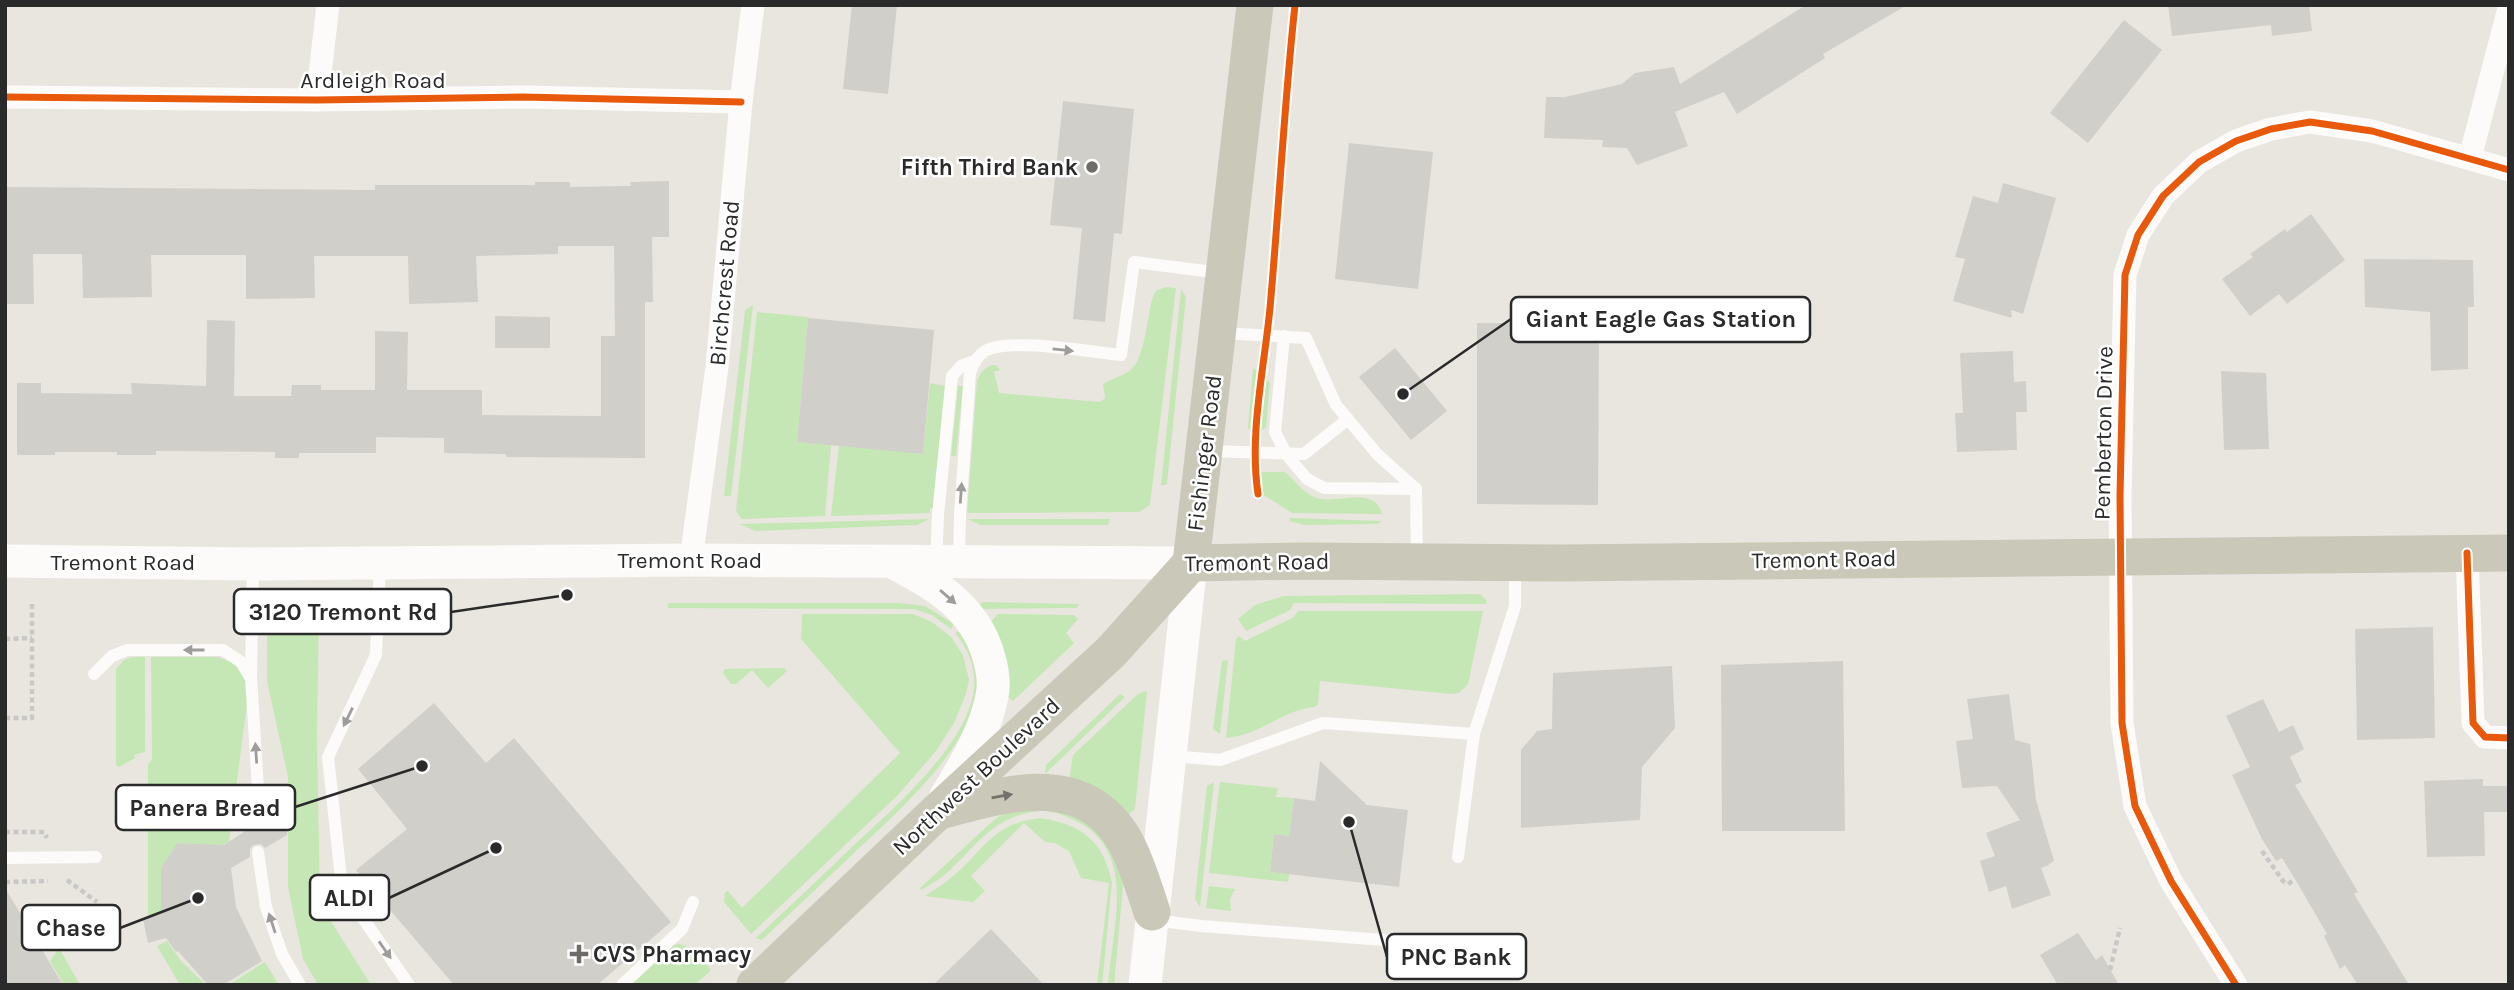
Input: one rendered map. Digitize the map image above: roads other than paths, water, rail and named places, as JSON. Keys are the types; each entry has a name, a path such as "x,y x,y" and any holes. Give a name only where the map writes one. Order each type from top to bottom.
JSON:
{"main road":[{"name":"Fishinger Road","path":"1145,985 1255,5"},
{"name":"Tremont Road","path":"5,561 253,564 691,560 1516,562 2509,553"},
{"path":"890,561 927,580 949,596 969,616 984,639 992,666 993,694 984,724 969,757 936,813"},
{"name":"Northwest Boulevard","path":"755,985 1111,652 1191,563"},
{"path":"936,813 986,799 1049,791 1070,795 1089,803 1108,818 1124,839 1137,866 1151,916"}],"street":[{"path":"317,100 328,5"},
{"name":"Birchcrest Road","path":"691,560 717,367 741,102 753,5"},
{"path":"2470,158 2509,8"},
{"name":"Ardleigh Road","path":"5,97 317,100 523,97 741,102"},
{"name":"Pemberton Drive","path":"2236,985 2171,881 2135,806 2122,723 2121,454 2125,275 2138,235 2163,196 2199,162 2236,141 2271,129 2310,122 2372,131 2509,170"},
{"path":"2467,553 2473,723 2485,737 2509,738"}],"lane":[{"path":"948,562 938,516 952,376 961,366 1003,344 1121,355 1134,262 1225,274"},
{"path":"1218,333 1306,338 1336,405 1378,455 1416,489 1417,562"},
{"path":"1284,336 1275,432 1286,454 1307,479 1324,488 1416,489"},
{"path":"948,562 960,515 970,373 975,361"},
{"path":"1204,450 1304,454 1348,419"},
{"path":"1458,858 1474,734 1516,606 1516,562"},
{"path":"380,563 376,655 328,757 342,888 409,985"},
{"path":"253,564 251,677 260,821"},
{"path":"94,674 112,656 127,650 223,650 241,662 251,677"},
{"path":"1170,756 1220,760 1324,723 1474,734"},
{"path":"258,852 266,907 282,954 300,985"},
{"path":"5,858 96,857"},
{"path":"622,985 682,929 693,902"},
{"path":"1151,916 1201,926 1461,946"}],"place":[{"name":"Fifth Third Bank","path":"1092,167"},
{"name":"Giant Eagle Gas Station","path":"1403,394"},
{"name":"3120 Tremont Rd","path":"567,595"},
{"name":"Panera Bread","path":"422,766"},
{"name":"PNC Bank","path":"1349,822"},
{"name":"ALDI","path":"496,848"},
{"name":"Chase","path":"198,898"},
{"name":"CVS Pharmacy","path":"579,954"}]}
